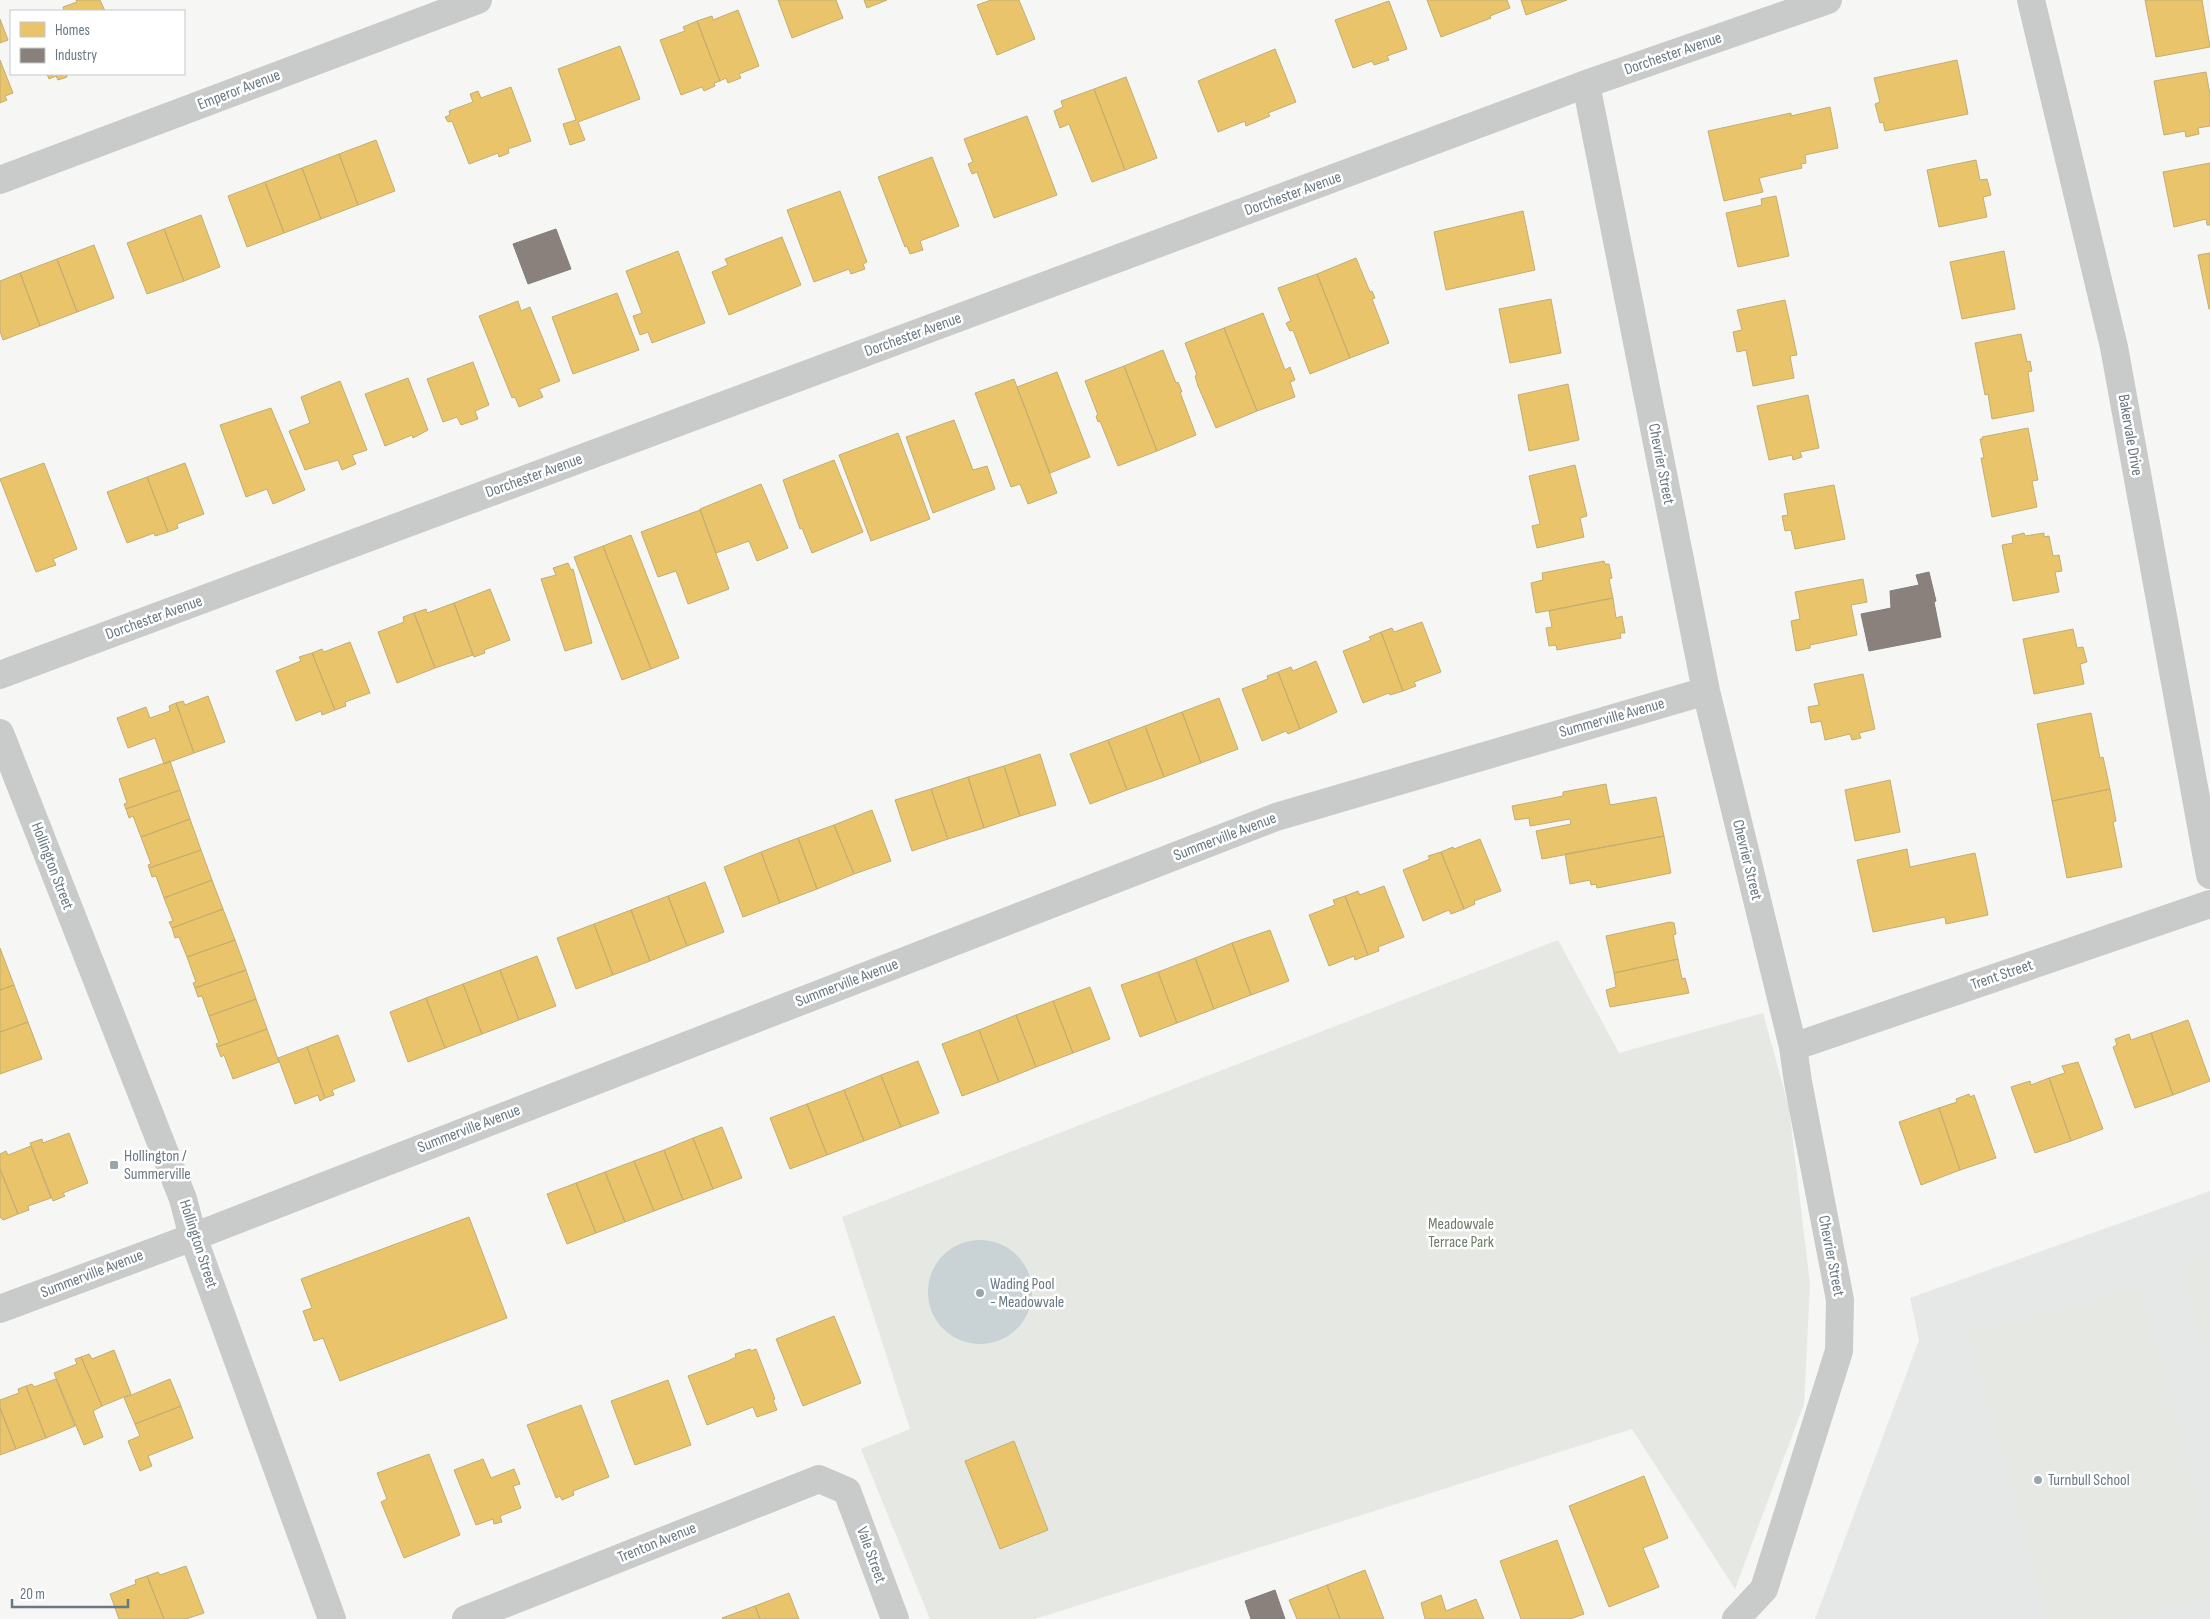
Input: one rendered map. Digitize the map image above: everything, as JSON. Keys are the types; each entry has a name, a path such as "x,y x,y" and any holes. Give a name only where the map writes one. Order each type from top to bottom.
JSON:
{"street":[{"name":"Emperor Avenue","path":"0,180 478,0"},
{"name":"Dorchester Avenue","path":"0,675 1586,84 1828,0"},
{"name":"Bakervale Drive","path":"2031,0 2114,347 2210,875"},
{"name":"Chevrier Street","path":"1586,84 1706,691 1793,1047 1840,1300 1839,1351 1764,1589 1736,1619"},
{"name":"Summerville Avenue","path":"0,1309 1276,817 1706,691"},
{"name":"Hollington Street","path":"0,733 183,1199 193,1236 332,1619"},
{"name":"Trent Street","path":"1793,1047 2210,904"},
{"name":"Trenton Avenue","path":"466,1619 819,1479 847,1491"},
{"name":"Vale Street","path":"847,1491 895,1619"}],"shaded area":[{"name":"Turnbull School","path":"2210,1191 2210,1619 1815,1619 1919,1340 1910,1298"},
{"name":"Wading Pool - Meadowvale","path":"980,1240 1000,1244 1009,1249 1023,1263 1028,1272 1032,1292 1028,1312 1023,1321 1009,1335 1000,1340 980,1344 960,1340 951,1335 937,1321 932,1312 928,1292 932,1272 937,1263 951,1249 960,1244"}],"green space":[{"name":"Meadowvale Terrace Park","path":"1558,940 1619,1053 1763,1013 1789,1108 1810,1284 1804,1404 1735,1589 1632,1429 1035,1619 930,1619 861,1449 910,1429 842,1217"},
{"path":"2210,1254 2210,1369 2178,1264"},
{"path":"2141,1285 2210,1536 2210,1597 2129,1619 2047,1619 1968,1332"}],"building: Homes":[{"path":"76,0 100,0 105,10 64,10 63,7 77,2"},
{"path":"778,0 836,0 843,18 792,38"},
{"path":"864,0 887,0 867,8"},
{"path":"991,0 1019,0 1035,39 997,55 977,5"},
{"path":"1427,0 1507,0 1510,8 1490,16 1491,18 1441,37"},
{"path":"1521,0 1567,0 1526,15"},
{"path":"2145,0 2202,0 2210,47 2156,57"},
{"path":"1389,1 1407,49 1387,56 1389,60 1374,65 1372,61 1353,68 1335,20"},
{"path":"738,10 759,66 739,74 741,78 728,83 726,78 720,81 697,21 712,16 713,20"},
{"path":"0,19 8,40 0,43"},
{"path":"697,21 720,81 714,83 715,86 704,91 702,87 681,95 660,40 685,31 683,27"},
{"path":"620,46 640,99 578,122 585,140 570,145 563,124 576,120 558,69"},
{"path":"1275,49 1296,102 1268,113 1270,116 1246,126 1245,121 1218,132 1198,81"},
{"path":"0,60 13,93 5,96 7,100 0,103"},
{"path":"1957,60 1968,114 1885,131 1883,122 1880,123 1875,104 1880,102 1874,78"},
{"path":"2206,72 2210,95 2210,126 2198,128 2199,134 2186,137 2185,131 2164,135 2154,81"},
{"path":"47,75 66,75 67,77 58,80 56,76 49,79"},
{"path":"1126,77 1157,158 1125,170 1094,89"},
{"path":"511,87 531,141 508,149 509,153 499,157 498,153 469,164 452,121 448,122 445,117 450,115 449,111 473,102 470,94 478,91 481,98"},
{"path":"1094,89 1125,170 1092,182 1069,124 1060,128 1054,111 1063,107 1061,101"},
{"path":"1830,107 1838,148 1805,155 1806,163 1801,164 1802,168 1759,178 1763,192 1724,201 1708,131 1791,113 1791,116"},
{"path":"1027,116 1057,195 994,218 977,172 972,174 968,164 973,162 964,139"},
{"path":"376,140 395,191 358,205 339,154"},
{"path":"339,154 358,205 321,219 302,168"},
{"path":"932,157 959,226 920,241 923,250 910,254 907,246 905,247 878,177"},
{"path":"1976,160 1980,180 1987,179 1991,195 1983,197 1987,217 1939,227 1927,170"},
{"path":"2210,163 2210,225 2207,225 2206,219 2174,227 2163,172"},
{"path":"302,168 321,219 284,233 265,182"},
{"path":"265,182 284,233 247,247 228,196"},
{"path":"840,191 867,262 863,264 865,269 851,274 849,269 814,282 787,210"},
{"path":"1776,196 1789,256 1738,267 1726,213 1762,205 1761,199"},
{"path":"1523,211 1535,270 1446,290 1434,232"},
{"path":"201,215 220,267 184,281 164,229"},
{"path":"164,229 184,281 147,294 127,243"},
{"path":"782,237 801,285 729,315 712,272 728,265 725,259"},
{"path":"94,245 114,298 77,312 57,259"},
{"path":"678,251 705,323 652,343 648,332 640,335 633,316 642,313 626,271"},
{"path":"2004,251 2015,309 1962,319 1950,262"},
{"path":"2210,253 2210,309 2209,309 2198,255"},
{"path":"1356,258 1370,292 1372,291 1375,298 1372,299 1389,343 1350,358 1317,274"},
{"path":"57,259 77,312 40,326 20,273"},
{"path":"20,273 40,326 3,340 0,331 0,281"},
{"path":"1317,274 1350,358 1310,374 1293,330 1290,331 1286,323 1291,321 1278,288"},
{"path":"617,293 639,350 573,374 552,317"},
{"path":"1551,299 1561,353 1510,363 1499,309"},
{"path":"1785,300 1797,355 1790,356 1794,378 1753,386 1746,350 1737,352 1733,332 1742,330 1737,310"},
{"path":"518,301 521,311 530,307 560,381 539,389 543,397 519,407 515,397 512,398 479,316"},
{"path":"1263,313 1285,370 1290,367 1295,380 1290,382 1295,397 1257,411 1224,328"},
{"path":"1224,328 1257,411 1216,428 1198,386 1195,376 1197,375 1185,343"},
{"path":"2021,334 2027,362 2030,361 2032,371 2028,372 2034,411 1992,419 1988,394 1985,395 1975,343"},
{"path":"1163,350 1176,383 1178,382 1182,392 1180,392 1196,435 1157,451 1124,366"},
{"path":"473,362 489,405 475,411 478,419 461,425 457,417 443,422 427,379"},
{"path":"1124,366 1157,451 1118,466 1100,421 1098,422 1096,416 1098,415 1085,381"},
{"path":"1057,372 1090,457 1050,473 1017,387"},
{"path":"408,378 428,430 413,438 412,435 385,446 365,394"},
{"path":"1014,379 1057,493 1028,504 1020,484 1011,487 975,393"},
{"path":"340,381 367,450 352,455 356,464 342,470 338,460 305,470 289,431 310,423 301,397"},
{"path":"1568,384 1579,440 1529,451 1518,395"},
{"path":"1808,395 1819,448 1800,452 1802,457 1793,460 1792,455 1769,460 1757,406"},
{"path":"271,408 305,490 273,504 267,489 246,497 220,425"},
{"path":"954,420 973,470 987,466 995,489 933,513 906,437"},
{"path":"2028,428 2038,480 2032,481 2037,507 1992,517 1981,458 1984,458 1980,439 1983,439 1982,437"},
{"path":"898,433 930,519 871,541 839,455"},
{"path":"834,460 863,532 812,553 802,528 800,529 783,480"},
{"path":"44,463 77,549 53,559 56,565 36,572 0,479"},
{"path":"185,463 204,514 177,524 178,528 168,532 147,477"},
{"path":"1575,465 1587,516 1580,518 1584,537 1537,548 1532,526 1540,524 1529,476"},
{"path":"147,477 168,532 155,536 154,533 127,543 107,492"},
{"path":"761,484 788,548 757,561 749,541 716,553 700,509"},
{"path":"1834,485 1845,539 1795,549 1791,530 1785,531 1782,516 1788,515 1784,494"},
{"path":"700,510 729,589 688,604 676,571 658,577 641,532"},
{"path":"2024,533 2025,536 2044,533 2044,537 2049,536 2053,556 2059,555 2062,571 2055,572 2059,592 2013,601 2002,545 2013,543 2012,536"},
{"path":"631,535 679,658 651,669 603,546"},
{"path":"603,546 651,669 622,680 574,557"},
{"path":"1604,561 1605,564 1609,564 1612,578 1609,579 1613,598 1536,613 1531,583 1543,580 1542,573"},
{"path":"568,563 571,570 573,569 592,643 565,651 541,579 556,575 553,568"},
{"path":"1863,579 1867,602 1851,605 1857,635 1810,645 1810,648 1796,651 1791,621 1800,619 1795,592"},
{"path":"490,589 510,640 484,650 485,653 474,657 454,603"},
{"path":"1613,598 1616,618 1622,616 1625,633 1620,633 1621,638 1557,650 1556,645 1549,646 1546,628 1552,627 1549,611"},
{"path":"454,603 473,655 435,668 414,613 426,609 427,613"},
{"path":"414,613 435,668 397,683 378,632 404,622 403,617"},
{"path":"1422,622 1441,672 1414,682 1416,686 1403,691 1381,632 1392,628 1394,632"},
{"path":"2073,629 2077,648 2083,647 2087,662 2080,664 2084,684 2034,694 2023,639"},
{"path":"1381,632 1403,691 1390,695 1389,693 1363,703 1343,651 1371,640 1369,637"},
{"path":"350,642 370,693 345,702 346,706 335,710 312,653 322,649 324,652"},
{"path":"312,653 335,710 322,715 321,711 296,721 276,671 301,661 299,657"},
{"path":"1316,661 1337,712 1300,729 1278,672 1291,667 1293,671"},
{"path":"1278,672 1300,729 1288,734 1286,731 1262,741 1242,689 1268,679 1267,676"},
{"path":"1863,674 1875,729 1859,733 1861,738 1852,740 1850,734 1825,740 1821,721 1811,723 1808,707 1819,705 1814,684"},
{"path":"208,696 225,742 194,753 176,703 183,701 185,705"},
{"path":"1219,698 1238,749 1201,763 1182,712"},
{"path":"176,703 194,753 164,764 155,738 128,748 117,718 146,707 150,718 170,711 169,706"},
{"path":"1182,712 1201,763 1164,777 1145,726"},
{"path":"2091,713 2100,758 2103,757 2110,789 2052,801 2037,724"},
{"path":"1145,726 1164,777 1127,790 1108,740"},
{"path":"1108,740 1127,790 1090,804 1070,754"},
{"path":"1040,754 1056,805 1020,816 1004,766"},
{"path":"170,761 180,790 126,809 124,804 127,803 119,779"},
{"path":"1004,766 1020,816 984,828 968,777"},
{"path":"968,777 984,828 948,839 931,789"},
{"path":"1890,780 1900,832 1855,841 1845,790"},
{"path":"1606,784 1610,805 1656,797 1664,836 1542,859 1536,831 1571,824 1570,819 1530,826 1529,818 1515,820 1512,806 1563,796 1563,792"},
{"path":"931,789 948,839 912,851 895,800"},
{"path":"2110,789 2116,821 2113,822 2122,867 2067,878 2052,801"},
{"path":"180,790 190,819 141,837 133,816 129,818 126,809"},
{"path":"872,810 891,861 854,874 834,825"},
{"path":"190,819 201,850 149,868 148,865 151,864 141,837"},
{"path":"834,825 854,874 817,889 798,838"},
{"path":"1664,836 1671,873 1597,888 1596,884 1591,885 1590,880 1570,884 1565,854"},
{"path":"798,838 817,889 780,903 761,852"},
{"path":"1480,839 1501,891 1474,901 1475,904 1464,909 1441,852"},
{"path":"1907,849 1910,867 1975,853 1988,915 1946,924 1945,917 1873,932 1857,860"},
{"path":"201,850 212,880 164,898 156,876 152,877 149,868"},
{"path":"761,852 780,903 743,917 724,867"},
{"path":"1441,852 1464,909 1451,914 1449,910 1423,921 1403,870 1430,859 1428,856"},
{"path":"212,880 223,909 172,928 169,922 173,921 164,898"},
{"path":"705,882 724,932 687,946 668,896"},
{"path":"1384,886 1404,937 1378,947 1379,951 1368,955 1345,896 1358,891 1360,895"},
{"path":"668,896 687,946 650,961 631,910"},
{"path":"1345,896 1368,955 1355,960 1354,956 1329,966 1309,915 1335,905 1333,900"},
{"path":"223,909 235,940 187,957 179,937 175,938 172,928"},
{"path":"631,910 650,961 613,975 594,924"},
{"path":"1670,922 1674,923 1676,934 1673,935 1678,959 1614,973 1606,936"},
{"path":"594,924 613,975 576,989 557,938"},
{"path":"1270,930 1289,981 1251,995 1232,943"},
{"path":"235,940 246,970 195,988 193,983 196,982 187,957"},
{"path":"1232,943 1251,995 1214,1009 1195,958"},
{"path":"0,948 14,985 0,990"},
{"path":"537,956 556,1006 519,1020 500,970"},
{"path":"1195,958 1214,1009 1177,1023 1158,972"},
{"path":"1678,959 1682,979 1685,978 1689,993 1610,1007 1606,990 1616,987 1614,973"},
{"path":"246,970 256,999 209,1016 202,996 198,997 195,988"},
{"path":"500,970 519,1020 482,1034 463,984"},
{"path":"1158,972 1177,1023 1140,1037 1121,985"},
{"path":"463,984 482,1034 445,1048 426,998"},
{"path":"14,985 28,1022 0,1032 0,990"},
{"path":"1090,987 1110,1039 1073,1053 1053,1001"},
{"path":"426,998 445,1048 408,1062 390,1012"},
{"path":"256,999 267,1029 217,1047 216,1044 219,1043 209,1016"},
{"path":"1053,1001 1073,1053 1036,1067 1016,1015"},
{"path":"1016,1015 1036,1067 999,1082 979,1030"},
{"path":"2188,1020 2210,1081 2173,1095 2151,1033"},
{"path":"28,1022 42,1059 0,1074 0,1032"},
{"path":"267,1029 279,1062 233,1079 224,1055 221,1057 217,1047"},
{"path":"979,1030 999,1082 962,1096 942,1044"},
{"path":"2151,1033 2173,1095 2135,1108 2113,1047 2117,1045 2115,1039 2129,1034 2131,1040"},
{"path":"338,1035 355,1081 332,1090 334,1095 325,1098 307,1047"},
{"path":"307,1047 325,1098 320,1101 318,1095 295,1104 278,1058"},
{"path":"918,1061 939,1113 901,1127 881,1075"},
{"path":"2078,1062 2103,1129 2071,1141 2049,1078 2065,1073 2062,1066"},
{"path":"881,1075 901,1127 864,1141 844,1090"},
{"path":"2049,1078 2071,1141 2035,1153 2011,1087 2030,1081 2031,1085"},
{"path":"844,1090 864,1141 827,1155 807,1104"},
{"path":"1969,1094 1970,1097 1974,1095 1996,1158 1960,1170 1939,1108 1957,1102 1956,1099"},
{"path":"807,1104 827,1155 790,1169 770,1118"},
{"path":"1939,1108 1960,1170 1921,1185 1899,1122"},
{"path":"722,1127 742,1178 713,1189 693,1138"},
{"path":"69,1133 88,1183 63,1193 65,1196 53,1201 30,1143 42,1139 43,1143"},
{"path":"693,1138 713,1189 683,1200 664,1150"},
{"path":"31,1146 51,1198 28,1206 29,1210 18,1214 0,1169 0,1154 6,1151 8,1155"},
{"path":"664,1150 683,1200 654,1211 634,1161"},
{"path":"634,1161 654,1211 625,1222 605,1172"},
{"path":"0,1169 18,1214 3,1220 0,1217"},
{"path":"605,1172 625,1222 596,1233 576,1183"},
{"path":"576,1183 596,1233 567,1244 547,1194"},
{"path":"469,1217 507,1318 340,1381 323,1338 314,1341 303,1311 312,1308 301,1279"},
{"path":"834,1316 861,1383 803,1406 776,1339"},
{"path":"750,1349 751,1351 756,1349 775,1399 773,1400 777,1410 757,1417 753,1407 707,1425 688,1376 728,1361 736,1357 735,1354"},
{"path":"114,1350 131,1394 102,1406 81,1357 89,1354 92,1359"},
{"path":"81,1357 102,1406 93,1411 103,1437 84,1445 54,1373 77,1364 75,1359"},
{"path":"56,1379 75,1426 46,1438 26,1386 32,1384 34,1387"},
{"path":"170,1379 181,1406 135,1424 124,1398"},
{"path":"668,1380 691,1445 635,1465 611,1401"},
{"path":"26,1386 46,1438 16,1449 0,1408 0,1400 19,1393 18,1389"},
{"path":"581,1405 609,1477 573,1491 574,1495 562,1500 560,1496 556,1498 527,1425"},
{"path":"181,1406 193,1438 148,1456 152,1466 140,1471 128,1441 140,1436 135,1424"},
{"path":"0,1408 16,1449 0,1455"},
{"path":"1014,1441 1048,1530 1000,1549 965,1461"},
{"path":"429,1454 460,1535 404,1558 381,1502 387,1499 377,1473"},
{"path":"483,1459 491,1478 514,1469 520,1484 513,1486 521,1508 500,1516 502,1522 494,1524 493,1519 476,1525 454,1470"},
{"path":"1644,1476 1668,1538 1643,1548 1659,1587 1609,1607 1569,1506"},
{"path":"1557,1540 1584,1614 1570,1619 1521,1619 1500,1561"},
{"path":"186,1566 204,1613 186,1619 164,1619 147,1576 158,1572 160,1575"},
{"path":"1365,1570 1384,1619 1340,1619 1327,1585"},
{"path":"147,1576 164,1619 119,1619 110,1594 136,1584 135,1580"},
{"path":"1327,1585 1340,1619 1297,1619 1289,1600"},
{"path":"789,1593 799,1619 760,1619 755,1606"},
{"path":"1441,1595 1446,1611 1476,1599 1484,1619 1425,1619 1421,1603"},
{"path":"755,1606 760,1619 722,1618"}],"building: Industry":[{"path":"556,229 571,269 528,284 513,244"},
{"path":"1929,572 1936,601 1934,602 1941,637 1869,651 1861,614 1891,608 1890,591 1919,585 1916,575"},
{"path":"1275,1590 1285,1619 1251,1619 1245,1601"}],"place":[{"name":"Hollington / Summerville","path":"114,1165"},
{"name":"Wading Pool - Meadowvale","path":"980,1293"},
{"name":"Turnbull School","path":"2038,1480"}]}
